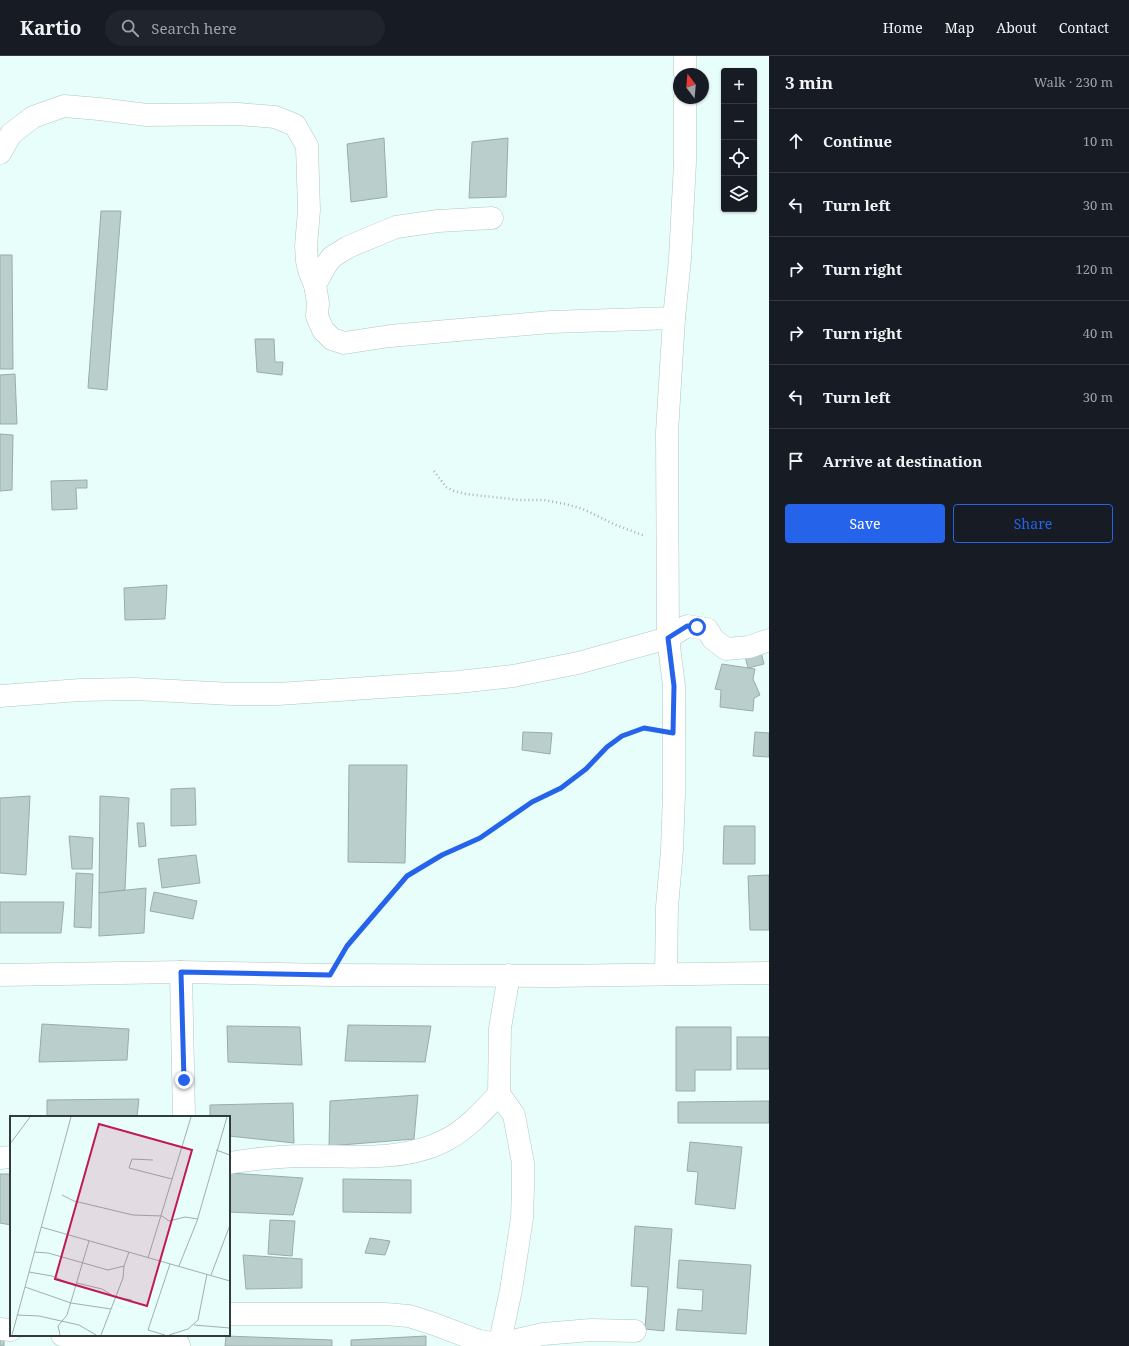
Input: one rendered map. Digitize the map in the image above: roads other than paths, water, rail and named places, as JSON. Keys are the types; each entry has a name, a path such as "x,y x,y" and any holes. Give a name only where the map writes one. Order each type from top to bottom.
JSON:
{"street":[{"path":"685,56 685,68"},
{"path":"666,974 667,907 673,829 674,686 668,638 667,432 685,162 685,104"},
{"path":"0,153 11,134 33,117 64,106 99,108 147,115 238,114 275,117 295,125 306,146 309,210 306,246 307,261 315,285 318,303 317,316 324,330 332,339 344,343 390,336 551,322 674,318"},
{"path":"315,285 332,257 348,247 371,236 396,227 492,218"},
{"path":"0,696 80,690 135,689 232,694 278,694 458,682 513,676 578,663 668,638 687,626 707,629 713,639 726,649 749,647 769,640"},
{"path":"0,976 181,972 330,975 554,976 769,973"},
{"path":"181,972 184,1116"},
{"path":"499,1345 511,1290 522,1218 523,1187 523,1163 514,1115 499,1094 500,1028 509,975"},
{"path":"230,1163 263,1158 304,1156 346,1158 390,1155 425,1150 447,1140 470,1124 499,1094"},
{"path":"0,1158 10,1157"},
{"path":"230,1314 385,1314 409,1316 479,1341 499,1345 543,1334 591,1330 635,1331"},
{"path":"0,1329 10,1330"},
{"path":"79,1336 179,1342"}]}
